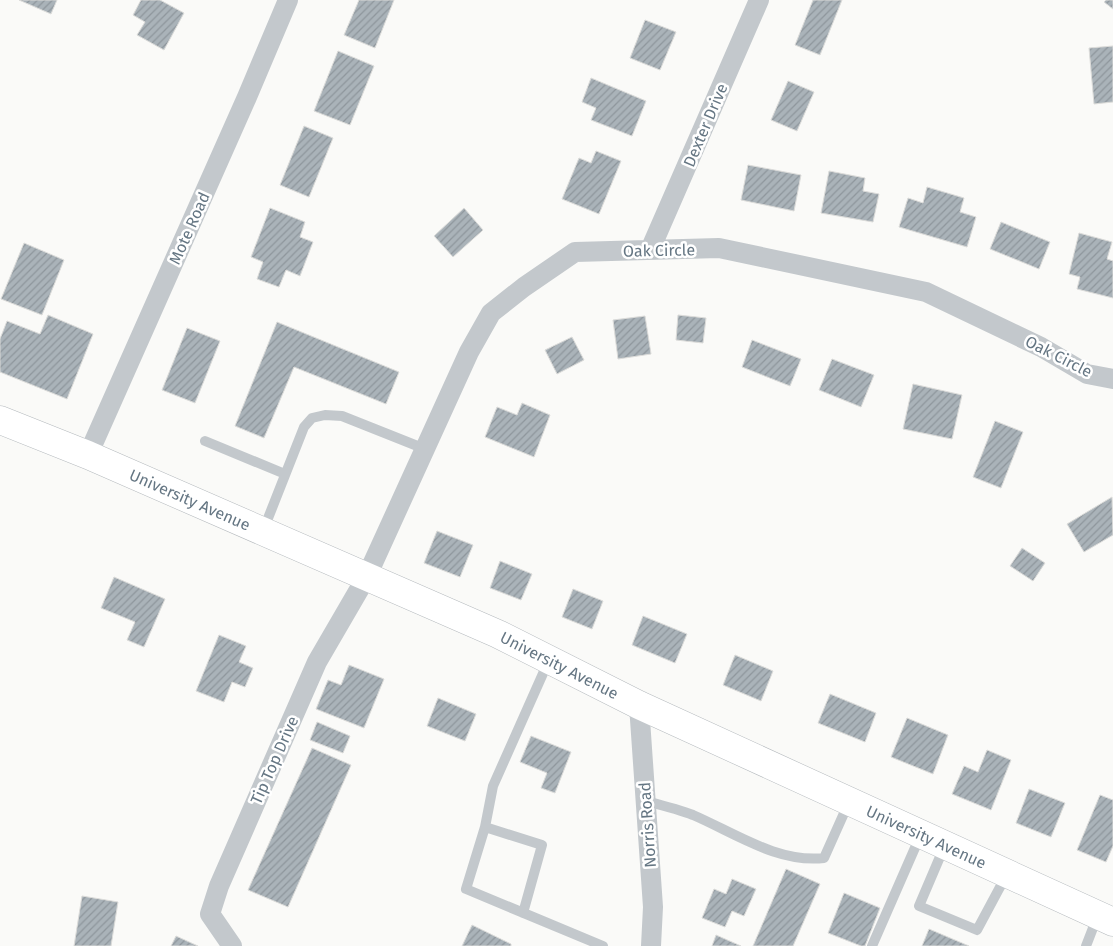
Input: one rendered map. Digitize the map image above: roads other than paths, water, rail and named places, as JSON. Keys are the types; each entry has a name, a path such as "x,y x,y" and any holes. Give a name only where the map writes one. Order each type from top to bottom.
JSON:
{"main road":[{"name":"University Avenue","path":"0,420 88,455 498,634 639,705 1106,918"}],"street":[{"name":"Mote Road","path":"88,455 288,0"},
{"name":"Dexter Drive","path":"650,250 759,0"},
{"name":"Oak Circle","path":"367,576 469,352 491,313 524,287 575,252 719,248 926,292 1041,347 1087,374 1113,379"},
{"name":"Tip Top Drive","path":"232,946 210,914 219,886 317,662 367,576"},
{"name":"Norris Road","path":"639,705 653,907 651,946"}],"lane":[{"path":"263,531 304,426 312,418 325,415 342,416 425,449"},
{"path":"205,441 285,474"},
{"path":"549,660 493,786 485,827 466,889 603,946"},
{"path":"645,801 691,814 781,855 807,860 824,858 850,801"},
{"path":"485,827 542,845 523,913"},
{"path":"934,839 918,906 977,930 1008,873"},
{"path":"872,946 934,839"},
{"path":"1086,946 1106,918"}]}
